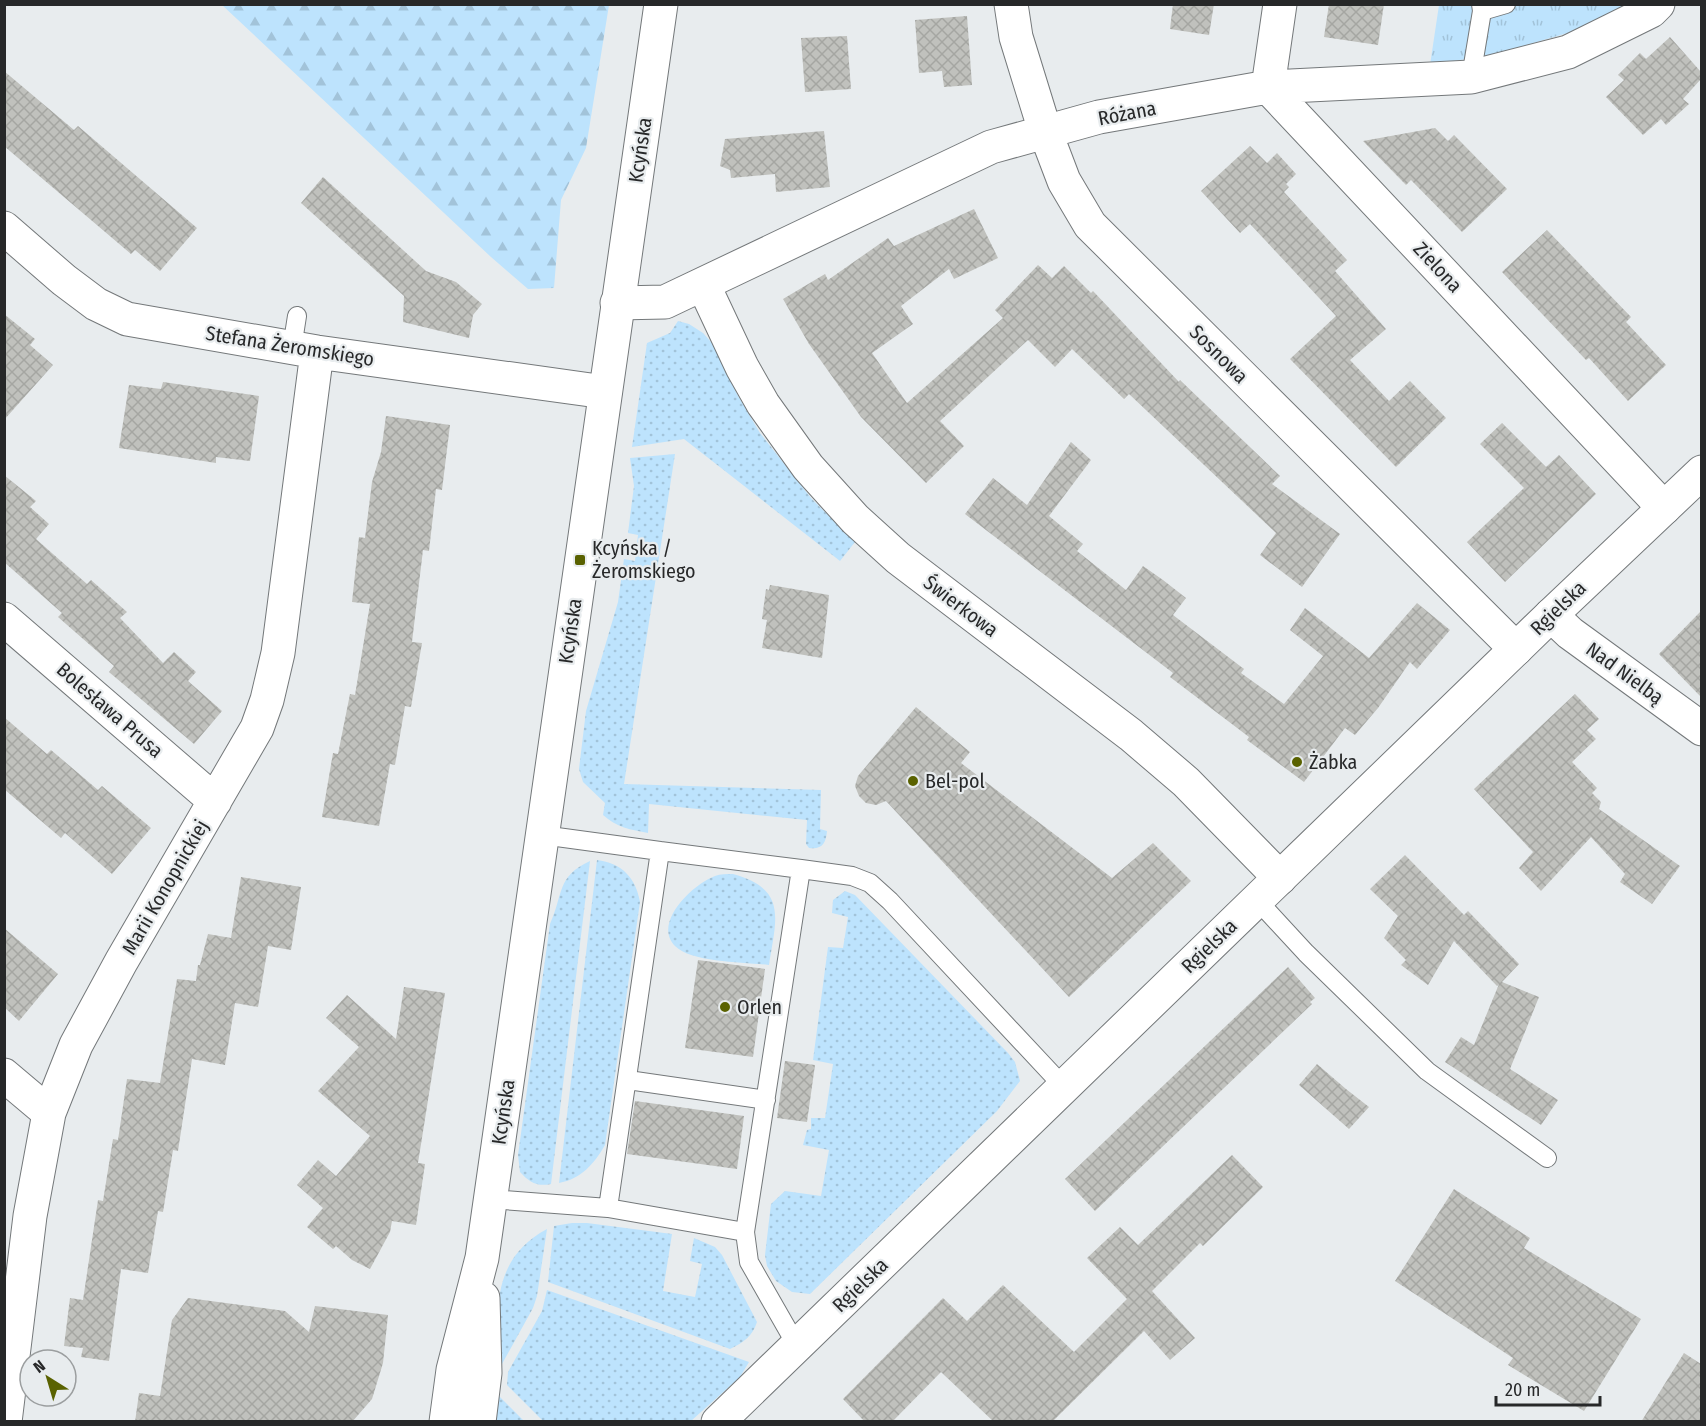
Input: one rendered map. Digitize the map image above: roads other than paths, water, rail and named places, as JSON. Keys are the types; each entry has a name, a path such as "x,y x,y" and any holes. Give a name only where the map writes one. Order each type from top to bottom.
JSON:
{"street":[{"name":"Kcyńska","path":"446,1422 453,1370 482,1258 661,4"},
{"name":"Sosnowa","path":"1011,4 1016,37 1045,130 1064,181 1090,225 1516,649"},
{"path":"1268,87 1280,4"},
{"name":"Różana","path":"617,303 665,302 991,147 1045,130 1099,117 1268,87 1471,77 1568,52 1651,11 1658,4"},
{"name":"Zielona","path":"1268,87 1664,508"},
{"name":"Stefana Żeromskiego","path":"4,228 64,280 96,304 127,319 304,350 605,392"},
{"name":"Świerkowa","path":"703,284 762,404 808,467 855,519 898,558 1138,742 1186,782 1268,889"},
{"name":"Marii Konopnickiej","path":"5,1422 30,1215 49,1113 76,1045 121,962 257,728 267,700 278,653 304,350"},
{"name":"Rgielska","path":"718,1422 1701,472"},
{"name":"Nad Nielbą","path":"1551,615 1570,633 1701,729"},
{"name":"Bolesława Prusa","path":"4,619 215,801"},
{"path":"4,1075 49,1113"},
{"name":"Kcyńska","path":"479,1422 485,1373 482,1258"}],"lane":[{"path":"1471,77 1482,8 1506,4"},
{"path":"297,316 304,350"},
{"path":"542,835 852,876 870,883 890,901 1064,1088"},
{"path":"608,1208 660,851"},
{"path":"797,1346 749,1262 745,1232 801,869"},
{"path":"1268,889 1306,953 1426,1071 1547,1158"},
{"path":"628,1080 766,1100"},
{"path":"490,1199 608,1208 745,1232"}],"place":[{"name":"Kcyńska / Żeromskiego","path":"580,560"},
{"name":"Żabka","path":"1297,762"},
{"name":"Bel-pol","path":"913,781"},
{"name":"Orlen","path":"725,1007"}]}
